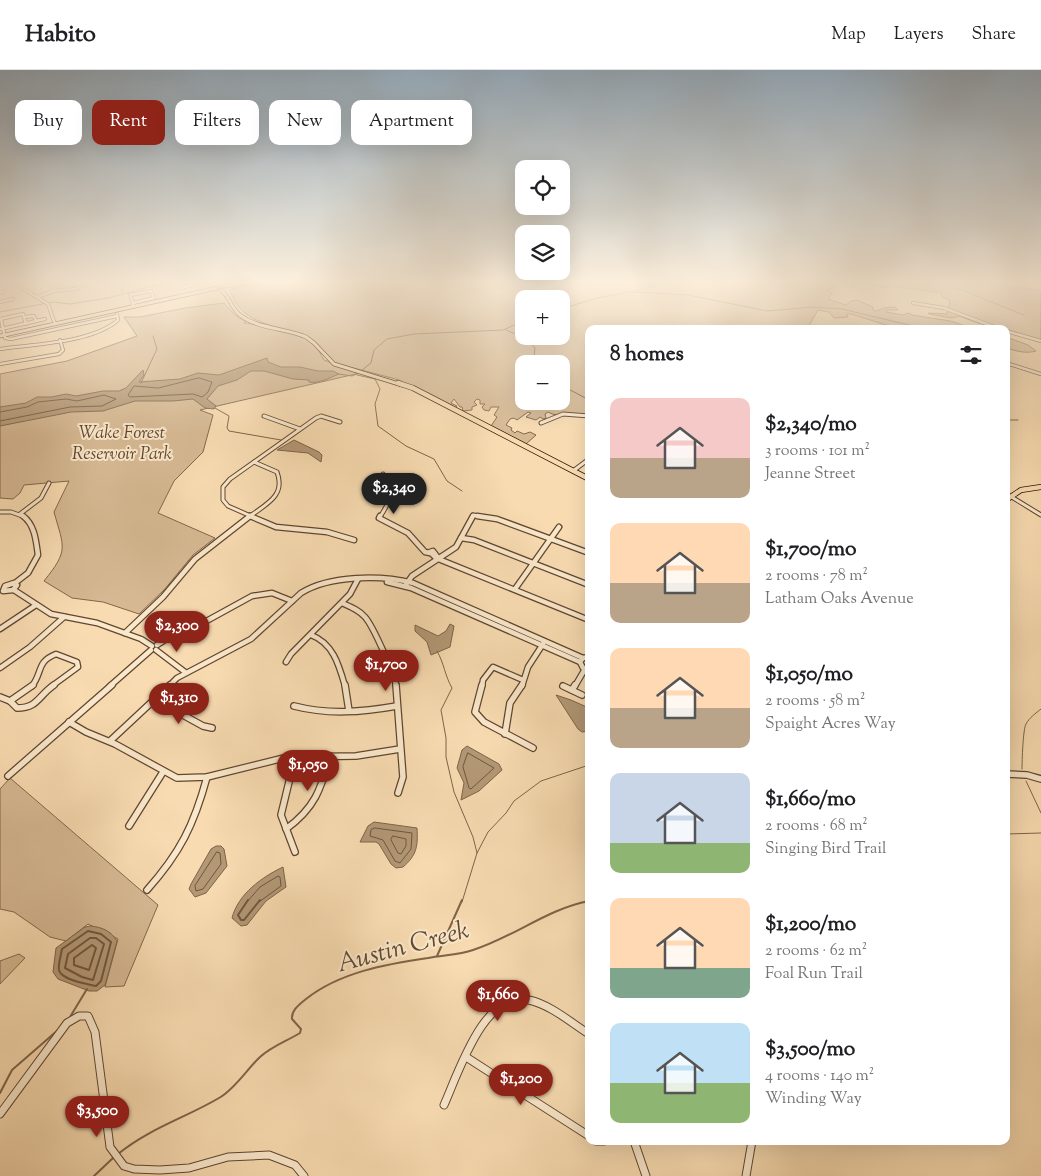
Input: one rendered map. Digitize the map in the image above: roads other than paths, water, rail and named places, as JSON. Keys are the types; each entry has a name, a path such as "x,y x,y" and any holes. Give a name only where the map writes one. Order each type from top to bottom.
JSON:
{"main road":[{"path":"2,335 18,332"},
{"path":"291,332 306,336 316,343 325,357 334,364 413,388 585,477"},
{"path":"1010,497 1021,490 1041,486"}],"street":[{"path":"2,335 7,339 46,332"},
{"path":"0,349 104,332"},
{"path":"1010,332 1041,341"},
{"path":"0,364 57,355 63,350 60,340"},
{"path":"1010,364 1041,374"},
{"path":"542,423 563,414 585,416"},
{"path":"264,416 300,429"},
{"path":"340,422 321,416 316,418 230,478 222,492 223,500 228,506 276,526 327,532 354,540"},
{"path":"125,633 163,596 195,559 274,497 281,487 280,476 276,472 254,462"},
{"path":"573,471 585,462"},
{"path":"383,474 390,488 391,501 379,518 408,533 425,552 430,553 433,551 439,559 585,618"},
{"path":"20,514 41,498 49,483"},
{"path":"1010,499 1041,515"},
{"path":"0,512 20,514 32,523 38,555 28,573 15,583 7,585 1,592"},
{"path":"406,584 417,572 453,551 473,515 497,519 585,552"},
{"path":"515,589 559,527"},
{"path":"461,538 474,540 585,583"},
{"path":"286,662 291,654 342,603 354,588 358,579"},
{"path":"110,741 154,699 186,672 251,639 301,593 317,585 340,580 358,579 406,584 544,643 585,657 581,666 585,668"},
{"path":"1,592 14,590 17,586 15,583"},
{"path":"14,590 51,614 83,619 141,639 186,672"},
{"path":"8,776 154,648 174,634 201,624 252,596 272,593 292,601"},
{"path":"342,603 359,611 367,619 394,674 403,777 398,793"},
{"path":"0,629 36,605"},
{"path":"0,668 30,648 64,617"},
{"path":"311,635 322,640 331,649 348,690 349,712"},
{"path":"505,734 508,724 508,708 522,686 528,667 544,643"},
{"path":"0,697 10,701 17,708 28,708 35,704 49,688 78,667 77,662 56,654 47,657 40,664 38,677 34,684 10,701"},
{"path":"523,680 493,667 484,680 475,712 484,722 533,748"},
{"path":"572,690 585,672"},
{"path":"563,686 582,695"},
{"path":"177,712 193,695"},
{"path":"154,699 203,726 212,728"},
{"path":"294,706 324,713 359,712 397,706"},
{"path":"69,722 86,732 110,741 163,772 177,778 207,777 295,757 356,756 400,749"},
{"path":"286,829 303,817 321,791 330,756"},
{"path":"295,757 281,815 295,852"},
{"path":"129,826 163,772"},
{"path":"1010,774 1027,775 1041,779"},
{"path":"147,890 170,865 180,848 204,791 207,777"},
{"path":"444,1105 480,1025 497,1008 509,1001 527,999 544,1005 585,1031"},
{"path":"0,1114 67,1023 79,1016 88,1016 95,1032 110,1147 124,1166 145,1170 189,1168 228,1157 269,1155 295,1165 304,1176"},
{"path":"466,1057 585,1133"},
{"path":"635,1145 646,1176"},
{"path":"746,1176 751,1145"}],"water":[{"path":"267,358 268,362 281,367 300,367 318,371 333,371 339,374 324,380 309,382 309,380 293,379 264,371 251,371 237,380 218,386 207,399 216,406 214,409 205,408 193,399 135,401 103,411 71,412 0,426 0,407 26,403 37,397 52,397 66,394 76,396 103,391 119,391 126,388 143,370 144,375 139,382 180,379 198,373 219,375"},
{"path":"294,440 319,452 322,455 321,462 308,453 277,450"},
{"path":"450,624 454,626 450,647 431,655 427,642 415,631 415,625 438,636 446,631"},
{"path":"556,695 585,706 585,732 578,729"},
{"path":"467,746 499,764 502,770 479,791 461,800 464,783 457,768 462,750"},
{"path":"374,822 417,828 416,850 403,867 396,868 391,864 376,842 360,842 368,826"},
{"path":"221,846 224,849 227,866 206,893 195,897 189,889 191,884 211,849"},
{"path":"283,867 286,887 266,901 247,925 241,926 232,918 240,901 259,881"},
{"path":"90,926 106,930 117,941 105,985 97,991 89,991 58,979 53,972 56,948 85,927"}],"waterway":[{"path":"361,371 371,363 374,350 387,339 414,334 467,332"},
{"path":"510,332 526,339 535,348 534,355"},
{"path":"141,383 157,349 153,336"},
{"path":"339,374 352,376 359,373"},
{"path":"357,375 375,379 380,389 375,404 378,426 406,446 434,459 447,481 462,491"},
{"path":"570,390 585,398"},
{"path":"215,408 229,416 227,428 229,431 281,440"},
{"path":"1010,420 1018,420"},
{"path":"437,651 452,688 441,710 446,738 446,757 454,792 473,837 477,853"},
{"path":"1022,769 1025,727 1029,720 1041,709"},
{"path":"477,853 488,832 506,813 514,801 541,781 585,766"},
{"path":"1026,781 1041,813"},
{"name":"Austin Creek","path":"1010,834 1041,833"},
{"path":"462,902 477,853"},
{"path":"437,956 462,900"},
{"name":"Austin Creek","path":"118,1154 142,1137 225,1094 265,1053 300,1033 301,1029 292,1019 293,1013 301,1003 319,990 349,976 380,966 473,950 503,938 559,910 585,902"},
{"path":"70,1017 87,989"},
{"path":"0,1093 12,1070 58,1030"},
{"name":"Austin Creek","path":"94,1176 113,1158"}],"park label":[{"name":"Wake Forest Reservoir Park","path":"122,444"}]}
